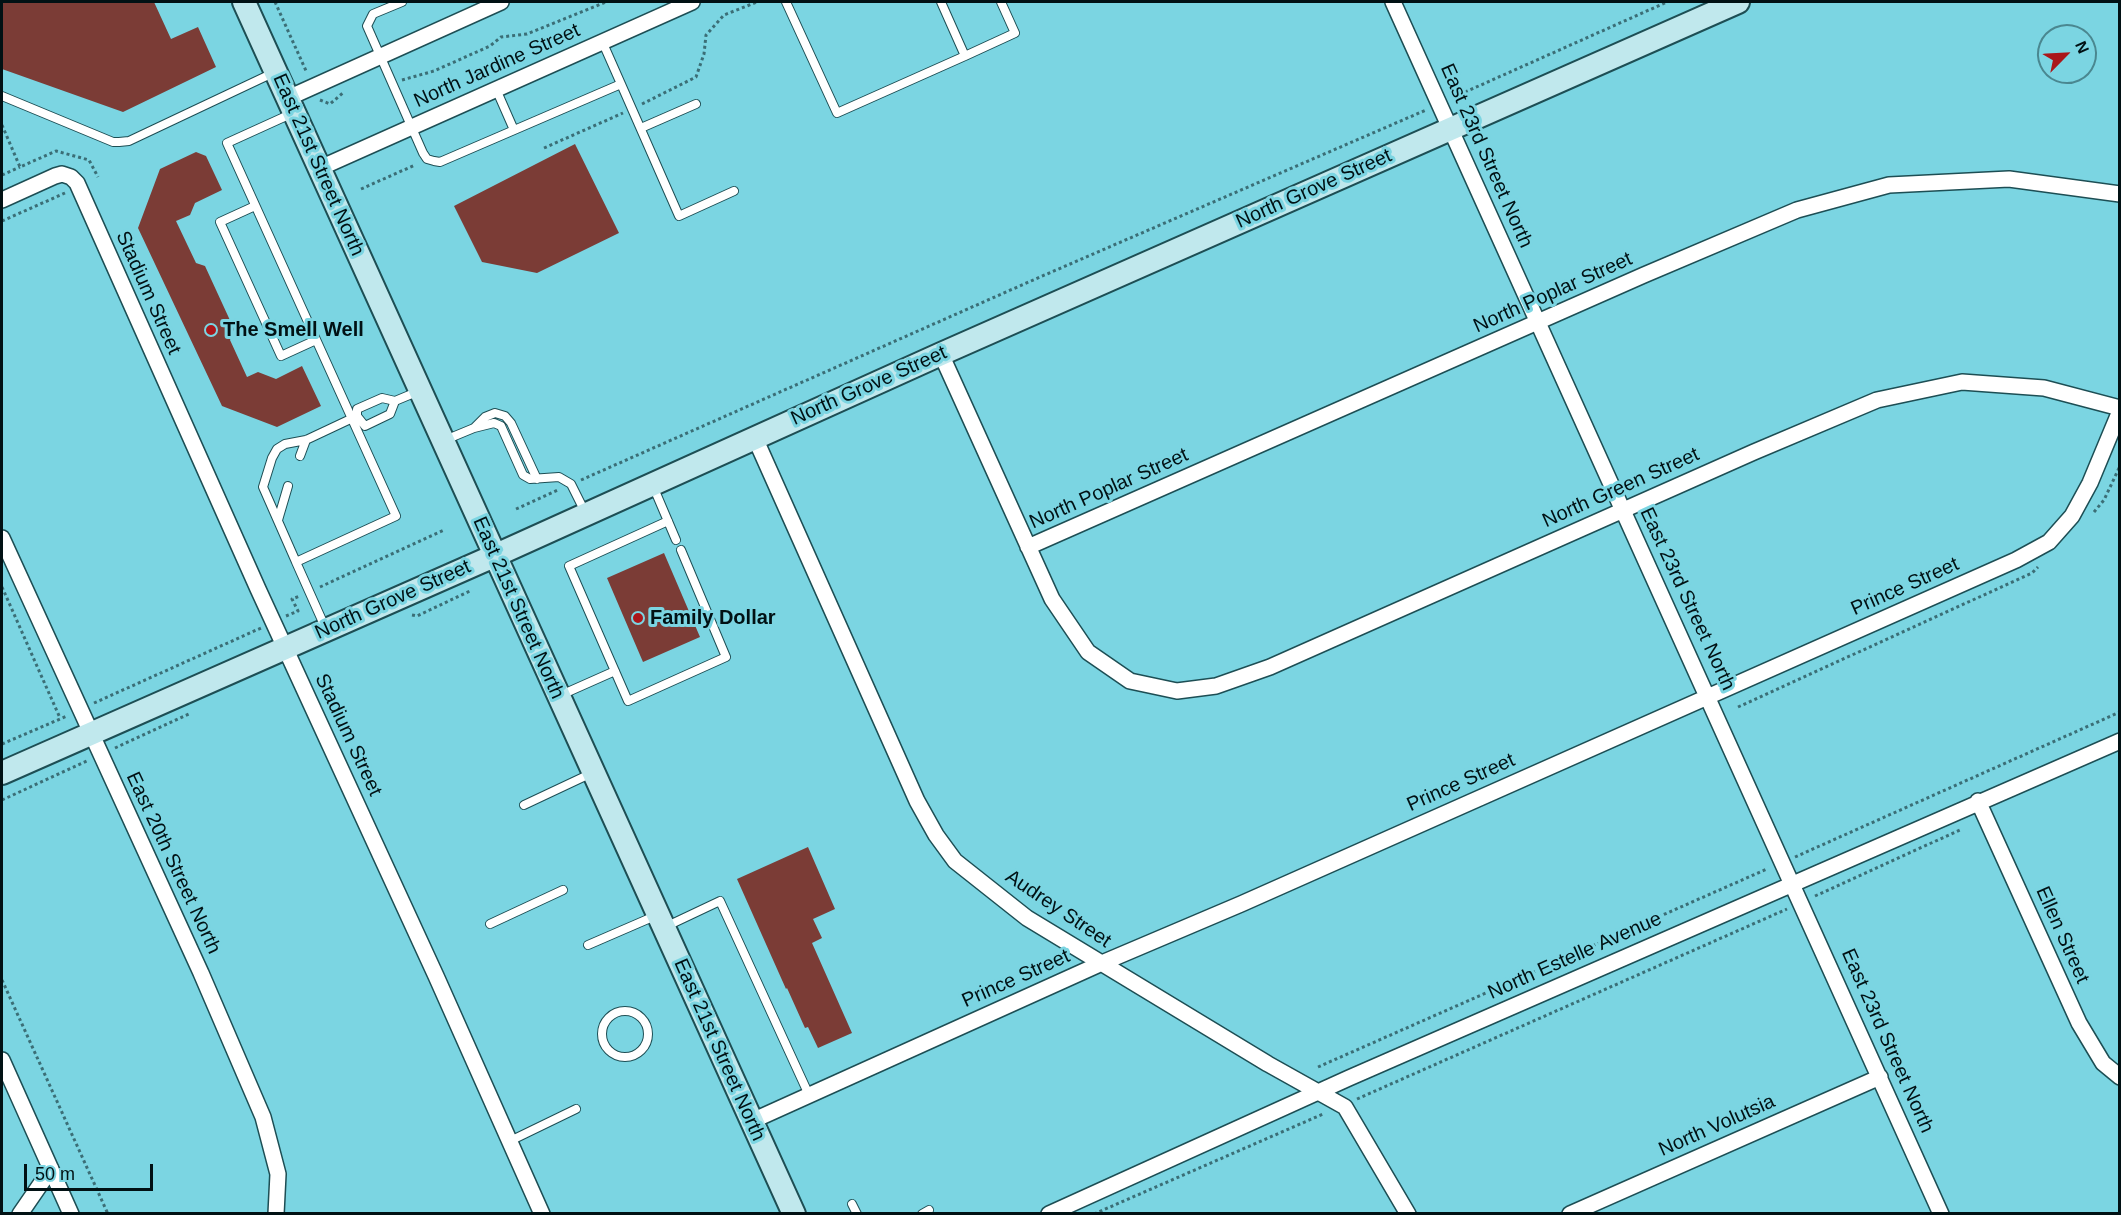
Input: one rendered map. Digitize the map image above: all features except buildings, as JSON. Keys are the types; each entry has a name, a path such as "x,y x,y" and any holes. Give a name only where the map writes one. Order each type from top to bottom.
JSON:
{"street":[{"name":"East 21st Street North","path":"244,2 794,1214"},
{"path":"291,105 380,56 501,2"},
{"name":"North Jardine Street","path":"320,168 692,2"},
{"name":"East 23rd Street North","path":"1393,2 1941,1214"},
{"name":"North Grove Street","path":"2,773 1738,2"},
{"name":"Stadium Street","path":"3,195 62,174 71,177 77,183 273,622 542,1214"},
{"name":"North Poplar Street","path":"1028,548 1797,210 1889,185 2009,178 2120,194"},
{"name":"North Green Street","path":"941,354 1052,599 1088,652 1130,681 1177,691 1216,686 1270,667 1877,400 1962,382 2044,388 2120,410"},
{"name":"Prince Street","path":"752,1121 1102,963 2016,560 2049,542 2072,516 2090,483 2120,410"},
{"name":"Audrey Street","path":"755,438 917,801 936,835 956,861 1027,918 1268,1064 1342,1106 1408,1214"},
{"name":"East 20th Street North","path":"2,538 201,973 263,1117 278,1174 276,1214"},
{"name":"North Estelle Avenue","path":"1049,1214 1318,1092 1978,801 2120,741"},
{"name":"Ellen Street","path":"1978,801 2079,1023 2103,1063 2120,1077"},
{"path":"2,1060 72,1214"},
{"name":"North Volutsia","path":"1570,1214 1880,1077"},
{"path":"20,1214 51,1169"}],"lane":[{"path":"402,2 373,14 367,26 427,159 440,162 621,84"},
{"path":"786,2 837,112 1015,33 1000,2"},
{"path":"940,2 965,56"},
{"path":"602,41 679,216 734,191"},
{"path":"2,96 113,142 120,142 129,141 276,72"},
{"path":"496,89 514,130"},
{"path":"640,128 696,104"},
{"path":"291,105 227,143 354,418 396,516 296,561"},
{"path":"255,206 220,222 281,356 316,340"},
{"path":"326,629 263,487 272,459 277,449 285,444 306,440 354,418 357,409 382,398 395,401 420,390"},
{"path":"354,418 365,426 390,414 395,401"},
{"path":"444,441 474,428 494,423 501,426 523,475 530,479 559,477 571,484 586,514"},
{"path":"300,456 306,440"},
{"path":"652,484 676,540"},
{"path":"278,520 288,486"},
{"path":"668,520 569,566 627,701 726,657 681,550"},
{"path":"558,696 615,671"},
{"path":"524,804 593,772"},
{"path":"490,924 563,890"},
{"path":"588,945 720,902 809,1095"},
{"path":"617,1012 630,1012 643,1020 646,1026 647,1041 638,1053 624,1057 616,1056 605,1046 602,1031 609,1017 617,1012"},
{"path":"510,1141 576,1109"},
{"path":"852,1204 857,1214"}],"path":[{"path":"544,148 632,109 696,77 704,54 706,35 724,15 757,2"},
{"path":"516,509 1667,2"},
{"path":"2,124 20,167"},
{"path":"2,175 56,151 89,160 98,177"},
{"path":"361,189 415,165"},
{"path":"2,221 67,192"},
{"path":"2,744 298,611 292,600 444,530"},
{"path":"2,587 60,718"},
{"path":"1318,1067 2120,712"},
{"path":"1094,1214 1986,819"},
{"path":"2,980 108,1214"}],"place":[{"name":"The Smell Well","path":"211,330"},
{"name":"Family Dollar","path":"638,618"}]}
